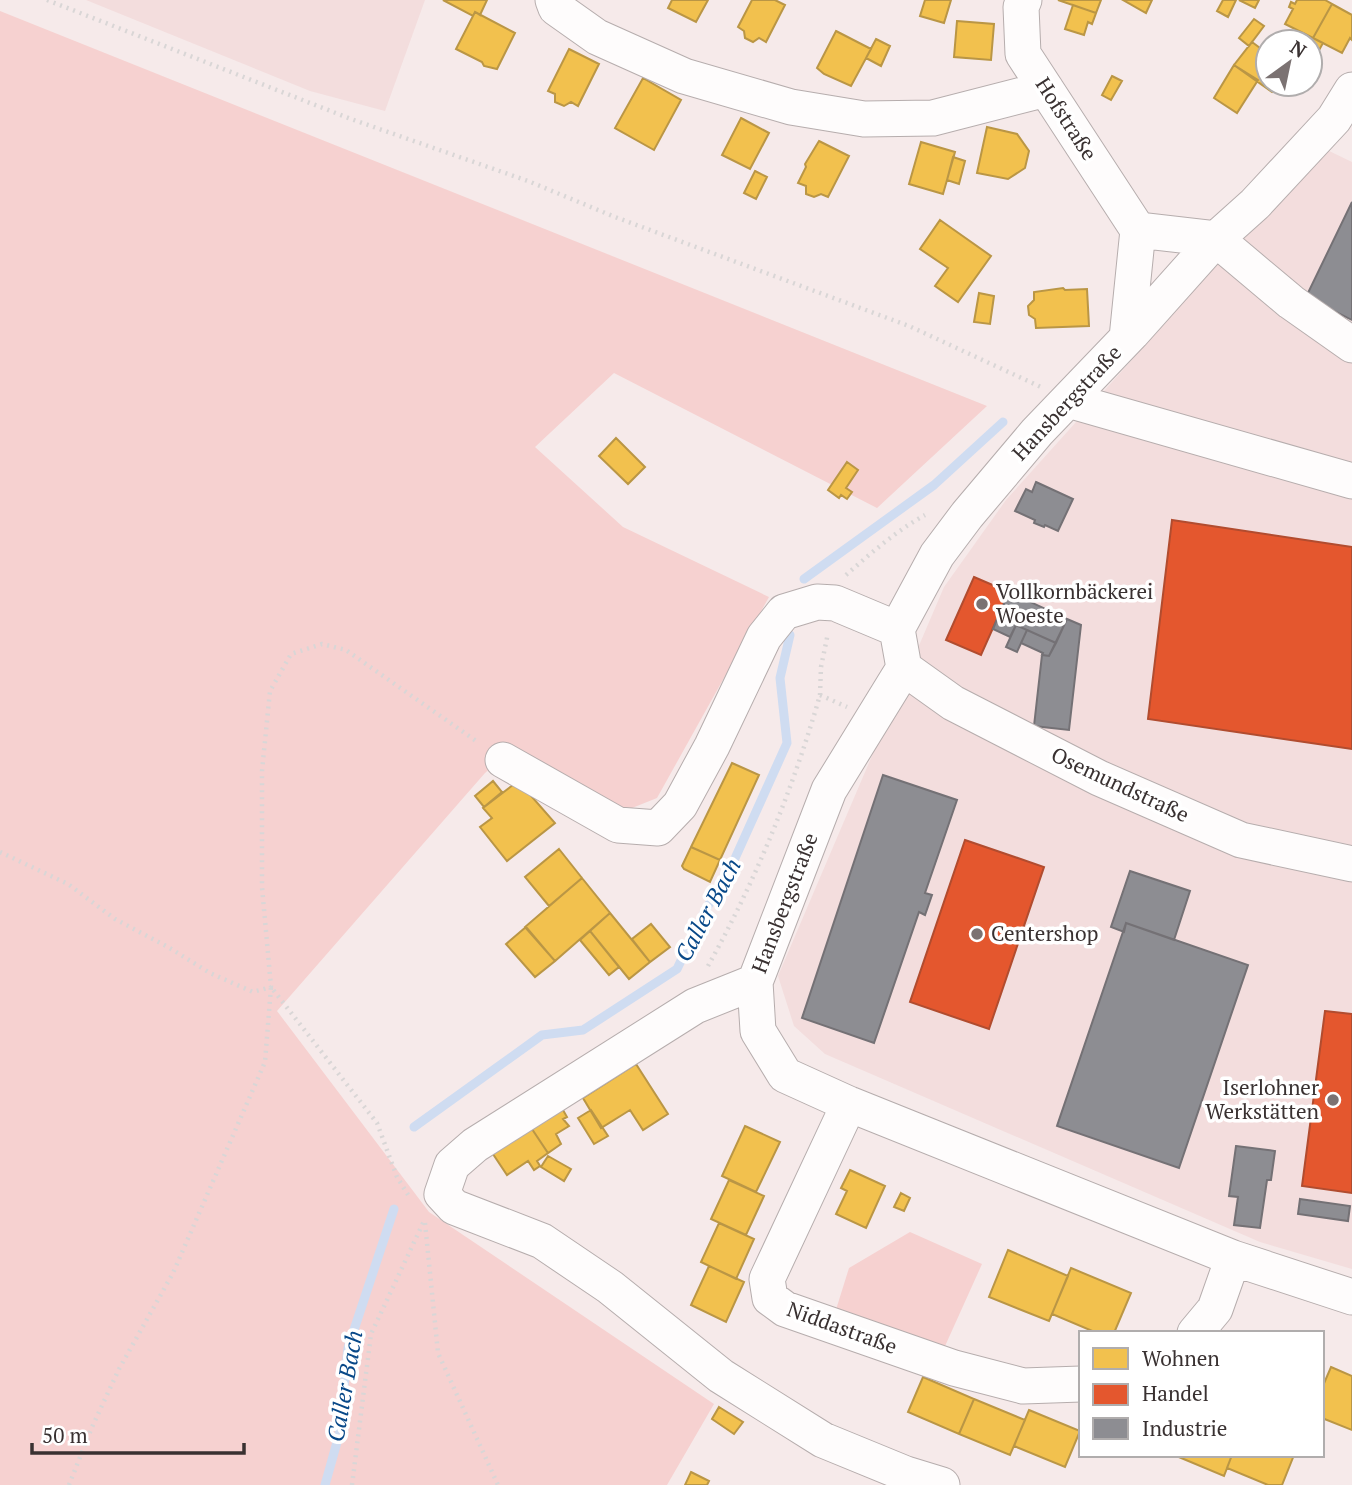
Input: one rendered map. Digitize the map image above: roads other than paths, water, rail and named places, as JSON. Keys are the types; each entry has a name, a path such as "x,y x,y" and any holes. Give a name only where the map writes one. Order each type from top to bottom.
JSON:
{"street":[{"path":"554,0 556,9 597,37 684,76 791,107 864,119 933,118 1046,89"},
{"name":"Hofstraße","path":"1024,0 1021,7 1023,54 1138,230"},
{"name":"Hansbergstraße","path":"897,629 937,555 1037,432 1058,395 1099,368 1216,239 1255,204 1334,119 1352,90"},
{"path":"1127,338 1138,230 1216,239 1291,302 1352,345"},
{"path":"1058,395 1352,481"},
{"path":"503,760 618,825 658,828 680,805 712,746 764,637 784,612 817,602 835,603 897,629 904,668"},
{"name":"Hansbergstraße","path":"904,668 829,790 755,982 695,1006 475,1146 452,1166 426,1204 454,1208 541,1241 610,1287 721,1376 822,1440 906,1474 942,1485"},
{"name":"Osemundstraße","path":"904,668 953,703 1111,784 1241,840 1352,864"},
{"path":"755,982 758,1031 785,1075 849,1104 1233,1258 1352,1297"},
{"name":"Niddastraße","path":"849,1104 767,1279 770,1298 785,1309 954,1368 1023,1386 1079,1384"},
{"path":"1197,1331 1214,1309 1233,1258"}],"waterway":[{"name":"Caller Bach","path":"804,579 934,485 1003,422"},
{"name":"Caller Bach","path":"414,1127 542,1035 583,1030 677,969 705,911 732,865 787,743 780,678 790,635"},
{"name":"Caller Bach","path":"325,1485 339,1435 348,1348 394,1209"}],"place":[{"name":"Vollkornbäckerei Woeste","path":"982,604"},
{"name":"Centershop","path":"977,934"},
{"name":"Iserlohner Werkstätten","path":"1333,1100"}]}
